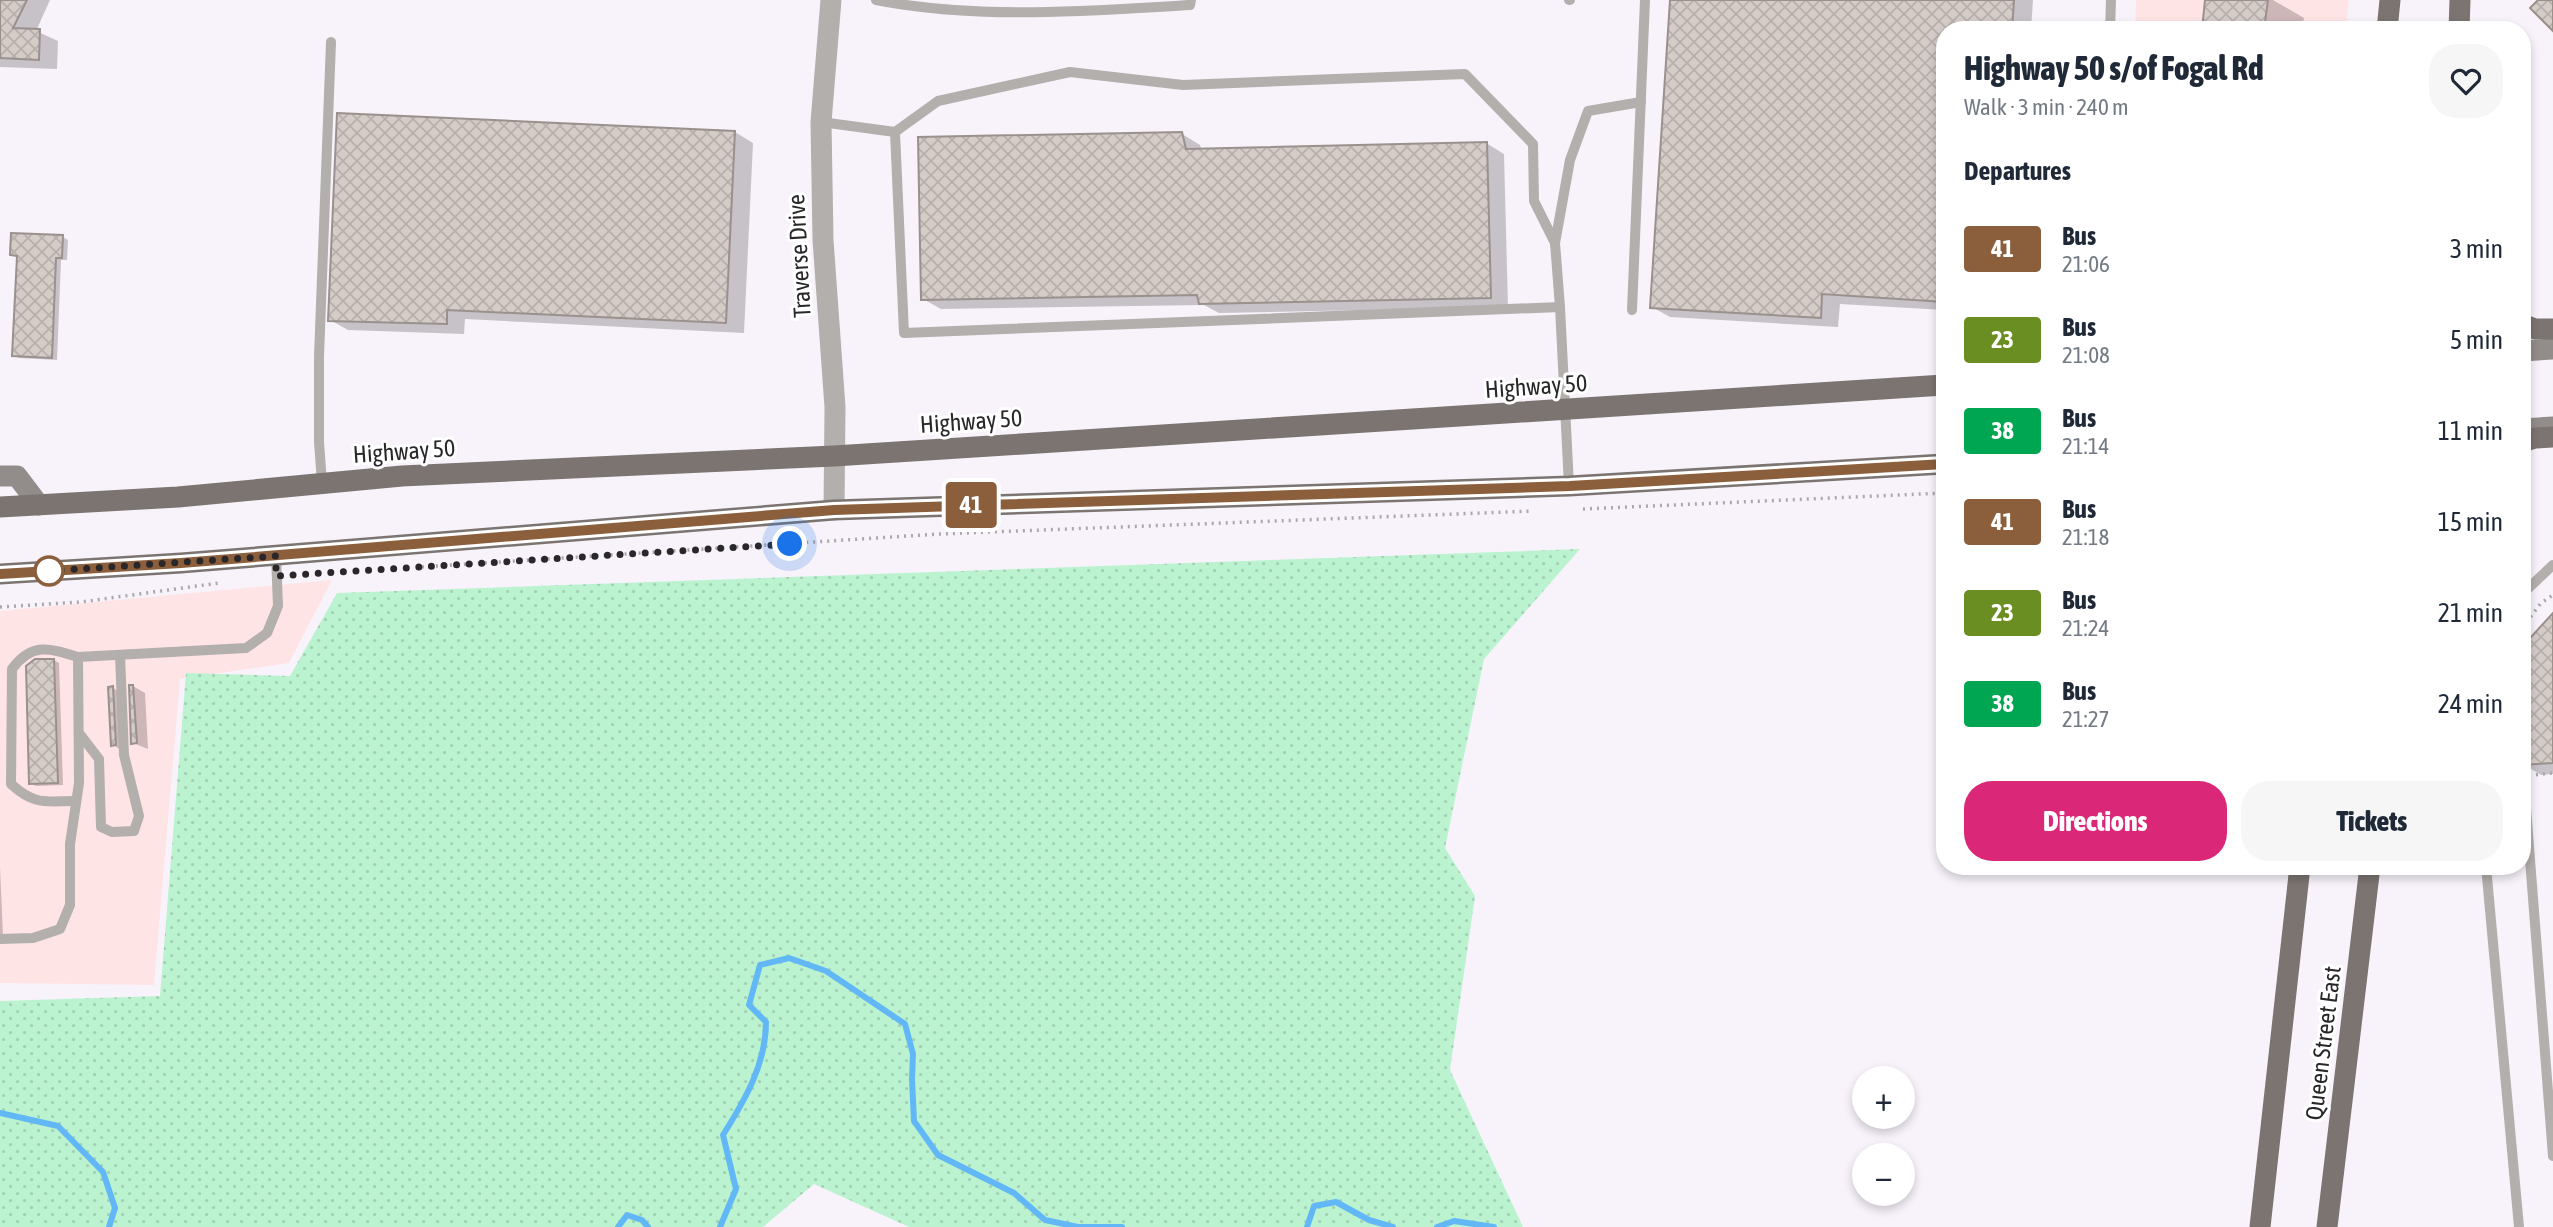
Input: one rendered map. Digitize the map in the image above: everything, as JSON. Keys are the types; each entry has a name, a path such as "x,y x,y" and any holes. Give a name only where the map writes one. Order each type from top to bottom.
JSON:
{"main road":[{"path":"2388,21 2390,0"},
{"path":"2459,21 2460,0"},
{"path":"2531,327 2553,329"},
{"path":"2531,350 2553,349"},
{"name":"Highway 50","path":"0,507 178,496 402,476 834,456 1936,386"},
{"path":"2531,428 2553,427"},
{"path":"2531,439 2553,437"},
{"path":"0,574 276,556 834,510 1570,486 1936,464"},
{"path":"0,476 17,476 39,505"},
{"path":"0,582 20,579 31,572"},
{"name":"Queen Street East","path":"2260,1227 2299,875"},
{"name":"Queen Street East","path":"2327,1227 2369,875"}],"street":[{"name":"Traverse Drive","path":"831,0 821,122 823,240 835,407 834,510"}],"lane":[{"path":"876,0 920,8 943,4 1190,5 1191,0"},
{"path":"1632,310 1645,0"},
{"path":"2110,21 2111,0"},
{"path":"323,483 319,442 320,356 331,42"},
{"path":"821,122 895,132 938,101 1070,72 1183,85 1465,74 1533,144 1534,201 1555,243"},
{"path":"1570,486 1555,243 1570,160 1587,111 1641,102"},
{"path":"895,132 904,333 1560,307"},
{"path":"0,782 6,771 12,669 21,657 33,649 57,650 78,657 246,648 267,633 278,606 276,556"},
{"path":"2531,586 2553,565"},
{"path":"79,733 99,759 102,827 113,832 134,831 139,816 124,755 120,655"},
{"path":"0,939 33,938 60,929 70,905 71,844 79,783 78,657"},
{"path":"6,771 11,783 23,795 35,801 76,801"},
{"path":"2531,872 2553,1156"},
{"path":"2487,875 2519,1227"}],"path":[{"path":"1580,509 1936,493"},
{"path":"415,567 939,534 1538,510"},
{"path":"0,607 81,601 229,582"},
{"path":"2531,616 2541,603 2553,595"},
{"path":"2531,775 2553,772"}],"shaded area":[{"path":"2136,0 2349,0 2347,21 2135,21"},
{"path":"332,580 289,663 180,679 154,985 0,983 0,611"}],"green space":[{"path":"1580,549 1484,659 1445,848 1475,896 1450,1070 1523,1227 909,1227 814,1184 763,1227 0,1227 0,1001 160,996 186,673 290,676 337,593"}],"building":[{"path":"0,0 27,0 13,28 40,29 39,60 0,58"},
{"path":"1670,0 2014,0 2013,21 1936,21 1936,301 1822,294 1821,318 1650,308"},
{"path":"2205,0 2268,0 2265,21 2203,21"},
{"path":"2538,0 2553,0 2553,31 2530,8"},
{"path":"337,113 735,131 726,323 447,310 447,324 328,321"},
{"path":"1182,132 1186,149 1487,142 1491,298 1199,304 1197,295 921,300 918,137"},
{"path":"11,233 63,235 62,258 56,258 52,358 12,356 17,256 10,255"},
{"path":"2553,613 2553,763 2531,764 2531,637"},
{"path":"35,659 54,659 58,783 29,784 26,666"},
{"path":"129,685 133,685 137,743 131,744"},
{"path":"113,686 116,745 111,746 108,687"}],"waterway":[{"path":"720,1227 736,1189 723,1135 753,1081 765,1037 766,1022 749,1005 760,965 789,958 826,971 905,1024 913,1054 914,1121 938,1155 1014,1193 1045,1220 1078,1227 1122,1227"},
{"path":"0,1113 58,1126 103,1172 115,1208 109,1227"},
{"path":"1307,1227 1314,1206 1336,1202 1369,1220 1393,1227"},
{"path":"618,1227 627,1215 642,1220 648,1227"},
{"path":"1437,1227 1454,1221 1494,1227"}],"bus line":[{"name":"41","path":"0,574 181,563 834,510 1570,486 1936,464"}],"route":[{"path":"49,571 276,556 276,576 790,544"}]}
